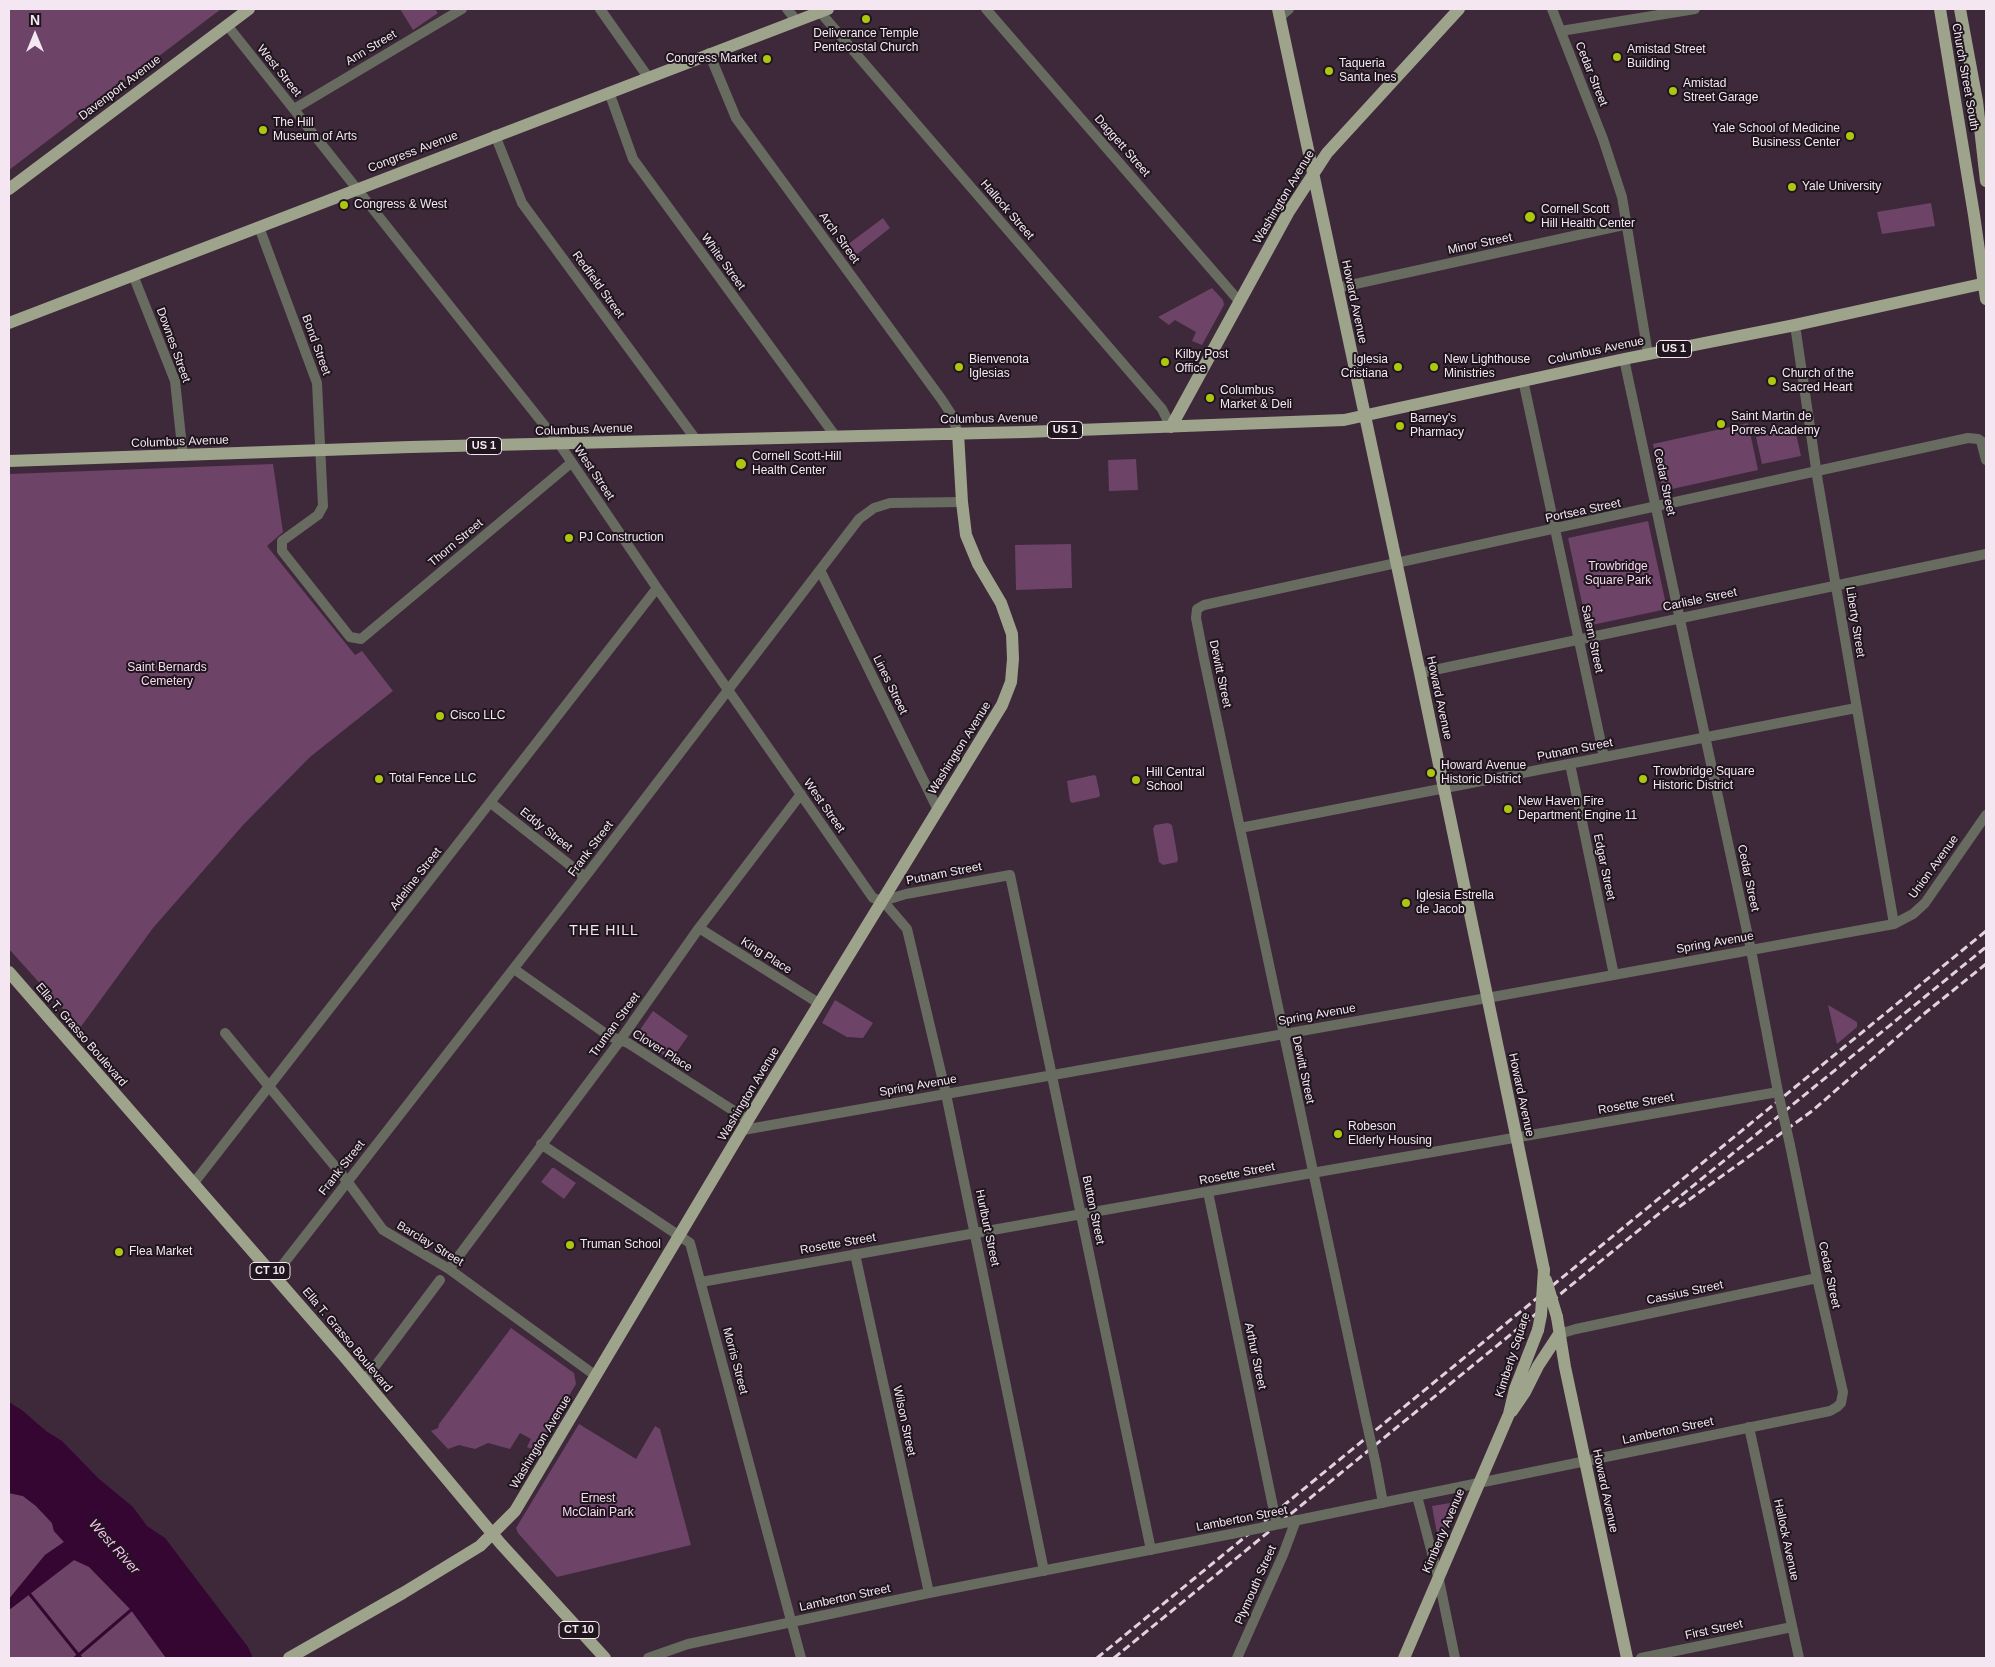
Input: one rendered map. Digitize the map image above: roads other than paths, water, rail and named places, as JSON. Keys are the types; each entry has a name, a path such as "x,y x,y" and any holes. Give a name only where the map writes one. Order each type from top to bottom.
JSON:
{"main road":[{"name":"Davenport Avenue","path":"9,189 249,9"},
{"name":"Washington Avenue","path":"1171,427 1288,213 1327,153 1460,9"},
{"name":"Church Street South","path":"1940,9 1985,283 1986,299"},
{"name":"Church Street South","path":"1960,9 1977,101 1986,181"},
{"name":"Congress Avenue","path":"9,323 824,10"},
{"name":"Howard Avenue","path":"1282,12 1313,174 1420,674 1544,1270 1557,1317 1585,1462 1627,1658"},
{"path":"1942,23 1953,25 1966,41"},
{"name":"Columbus Avenue","path":"9,461 320,450 1171,427 1344,420 1624,358 1795,325 1985,283"},
{"name":"Washington Avenue","path":"289,1658 471,1551 492,1534 521,1502 746,1125 1002,705 1010,682 1013,660 1012,634 1001,603 971,549 966,535 958,433"},
{"name":"Ella T. Grasso Boulevard","path":"9,972 274,1276 492,1534 605,1658"},
{"name":"Kimberly Square","path":"1509,1414 1515,1389 1538,1330 1541,1316 1544,1270"},
{"name":"Kimberly Square","path":"1509,1414 1525,1392 1559,1334"},
{"name":"Kimberly Avenue","path":"1404,1658 1509,1414"}],"street":[{"name":"Ann Street","path":"294,110 462,9"},
{"path":"600,9 648,77"},
{"path":"787,9 796,20"},
{"name":"Daggett Street","path":"986,9 1239,301"},
{"name":"Cedar Street","path":"1552,9 1611,159 1622,197 1628,224 1648,354"},
{"path":"1561,31 1695,9"},
{"name":"Hallock Street","path":"824,10 1162,409 1171,427"},
{"name":"West Street","path":"226,25 560,445 873,898 883,901"},
{"name":"Arch Street","path":"709,53 736,118 942,400 951,414 958,433"},
{"name":"White Street","path":"609,92 633,159 836,437"},
{"name":"Redfield Street","path":"495,135 522,202 697,441"},
{"name":"Minor Street","path":"1337,288 1628,224"},
{"name":"Bond Street","path":"259,227 317,382 323,506 318,515 282,541 282,551"},
{"name":"Downes Street","path":"133,275 175,381 183,456"},
{"name":"Liberty Street","path":"1795,325 1856,708 1894,924"},
{"name":"Cedar Street","path":"1624,358 1750,950 1776,1092 1790,1145 1817,1278 1843,1392 1841,1403"},
{"name":"Salem Street","path":"1523,380 1604,757"},
{"name":"Portsea Street","path":"1196,612 1200,606 1204,605 1657,508 1968,438 1978,438 1984,445 1986,460"},
{"name":"Thorn Street","path":"282,551 350,637 361,639 571,463"},
{"name":"Frank Street","path":"274,1276 585,877 863,515 879,506 898,502 962,502"},
{"name":"Carlisle Street","path":"1420,674 1986,554"},
{"name":"Lines Street","path":"820,570 938,810"},
{"name":"Adeline Street","path":"193,1184 657,588"},
{"name":"Dewitt Street","path":"1196,612 1204,659 1383,1503"},
{"name":"Putnam Street","path":"1240,828 1856,708"},
{"name":"Edgar Street","path":"1570,764 1614,975"},
{"name":"Truman Street","path":"449,1269 801,794"},
{"name":"Eddy Street","path":"491,803 585,877"},
{"name":"Union Avenue","path":"1894,924 1913,914 1925,902 1986,815"},
{"name":"Putnam Street","path":"883,901 906,894 1010,875"},
{"name":"Button Street","path":"1010,875 1151,1550"},
{"name":"Hurlburt Street","path":"883,901 907,929 946,1094 1044,1571"},
{"name":"Spring Avenue","path":"746,1125 946,1094 1894,924"},
{"name":"King Place","path":"700,928 820,1004"},
{"name":"Clover Place","path":"514,968 609,1036 628,1043 746,1125"},
{"name":"Barclay Street","path":"225,1033 347,1181 383,1230 449,1269 596,1376"},
{"name":"Rosette Street","path":"700,1282 1312,1172 1776,1092"},
{"name":"Morris Street","path":"541,1144 690,1243 801,1658"},
{"name":"Arthur Street","path":"1208,1192 1276,1524"},
{"name":"Wilson Street","path":"855,1254 928,1593"},
{"name":"Cassius Street","path":"1559,1334 1817,1278"},
{"path":"364,1381 440,1280"},
{"name":"Lamberton Street","path":"648,1658 688,1644 928,1593 1276,1524 1295,1525 1308,1518 1830,1411 1841,1403"},
{"name":"Hallock Avenue","path":"1749,1427 1799,1658"},
{"path":"1417,1496 1439,1580 1455,1658"},
{"name":"Plymouth Street","path":"1237,1658 1295,1525"},
{"name":"First Street","path":"1641,1658 1792,1627"}],"water":[{"name":"West River","path":"9,1402 62,1441 98,1478 133,1507 147,1526 165,1538 248,1647 253,1658 166,1658 131,1610 89,1567 74,1560 9,1610 9,1599 45,1555 64,1542 54,1531 52,1523 36,1506 23,1496 9,1493"}],"waterway":[{"path":"28,1592 81,1658"},
{"path":"75,1658 131,1610"}],"railway":[{"path":"1097,1658 1986,931"},
{"path":"1114,1658 1986,947"},
{"path":"1679,1207 1812,1111 1925,1013 1986,964"}],"place":[{"name":"Deliverance Temple Pentecostal Church","path":"866,19"},
{"name":"Amistad Street Building","path":"1617,57"},
{"name":"Congress Market","path":"767,59"},
{"name":"Taqueria Santa Ines","path":"1329,71"},
{"name":"Amistad Street Garage","path":"1673,91"},
{"name":"The Hill Museum of Arts","path":"263,130"},
{"name":"Yale School of Medicine Business Center","path":"1850,136"},
{"name":"Yale University","path":"1792,187"},
{"name":"Congress & West","path":"344,205"},
{"name":"Cornell Scott Hill Health Center","path":"1530,217"},
{"name":"Kilby Post Office","path":"1165,362"},
{"name":"Bienvenota Iglesias","path":"959,367"},
{"name":"Iglesia Cristiana","path":"1398,367"},
{"name":"New Lighthouse Ministries","path":"1434,367"},
{"name":"Church of the Sacred Heart","path":"1772,381"},
{"name":"Columbus Market & Deli","path":"1210,398"},
{"name":"Saint Martin de Porres Academy","path":"1721,424"},
{"name":"Barney's Pharmacy","path":"1400,426"},
{"name":"Cornell Scott-Hill Health Center","path":"741,464"},
{"name":"PJ Construction","path":"569,538"},
{"name":"Cisco LLC","path":"440,716"},
{"name":"Howard Avenue Historic District","path":"1431,773"},
{"name":"Total Fence LLC","path":"379,779"},
{"name":"Trowbridge Square Historic District","path":"1643,779"},
{"name":"Hill Central School","path":"1136,780"},
{"name":"New Haven Fire Department Engine 11","path":"1508,809"},
{"name":"Iglesia Estrella de Jacob","path":"1406,903"},
{"name":"Robeson Elderly Housing","path":"1338,1134"},
{"name":"Truman School","path":"570,1245"},
{"name":"Flea Market","path":"119,1252"}],"district":[{"name":"THE HILL","path":"604,931"}],"park label":[{"name":"Trowbridge Square Park","path":"1618,574"},
{"name":"Saint Bernards Cemetery","path":"167,675"},
{"name":"Ernest McClain Park","path":"598,1506"}]}
